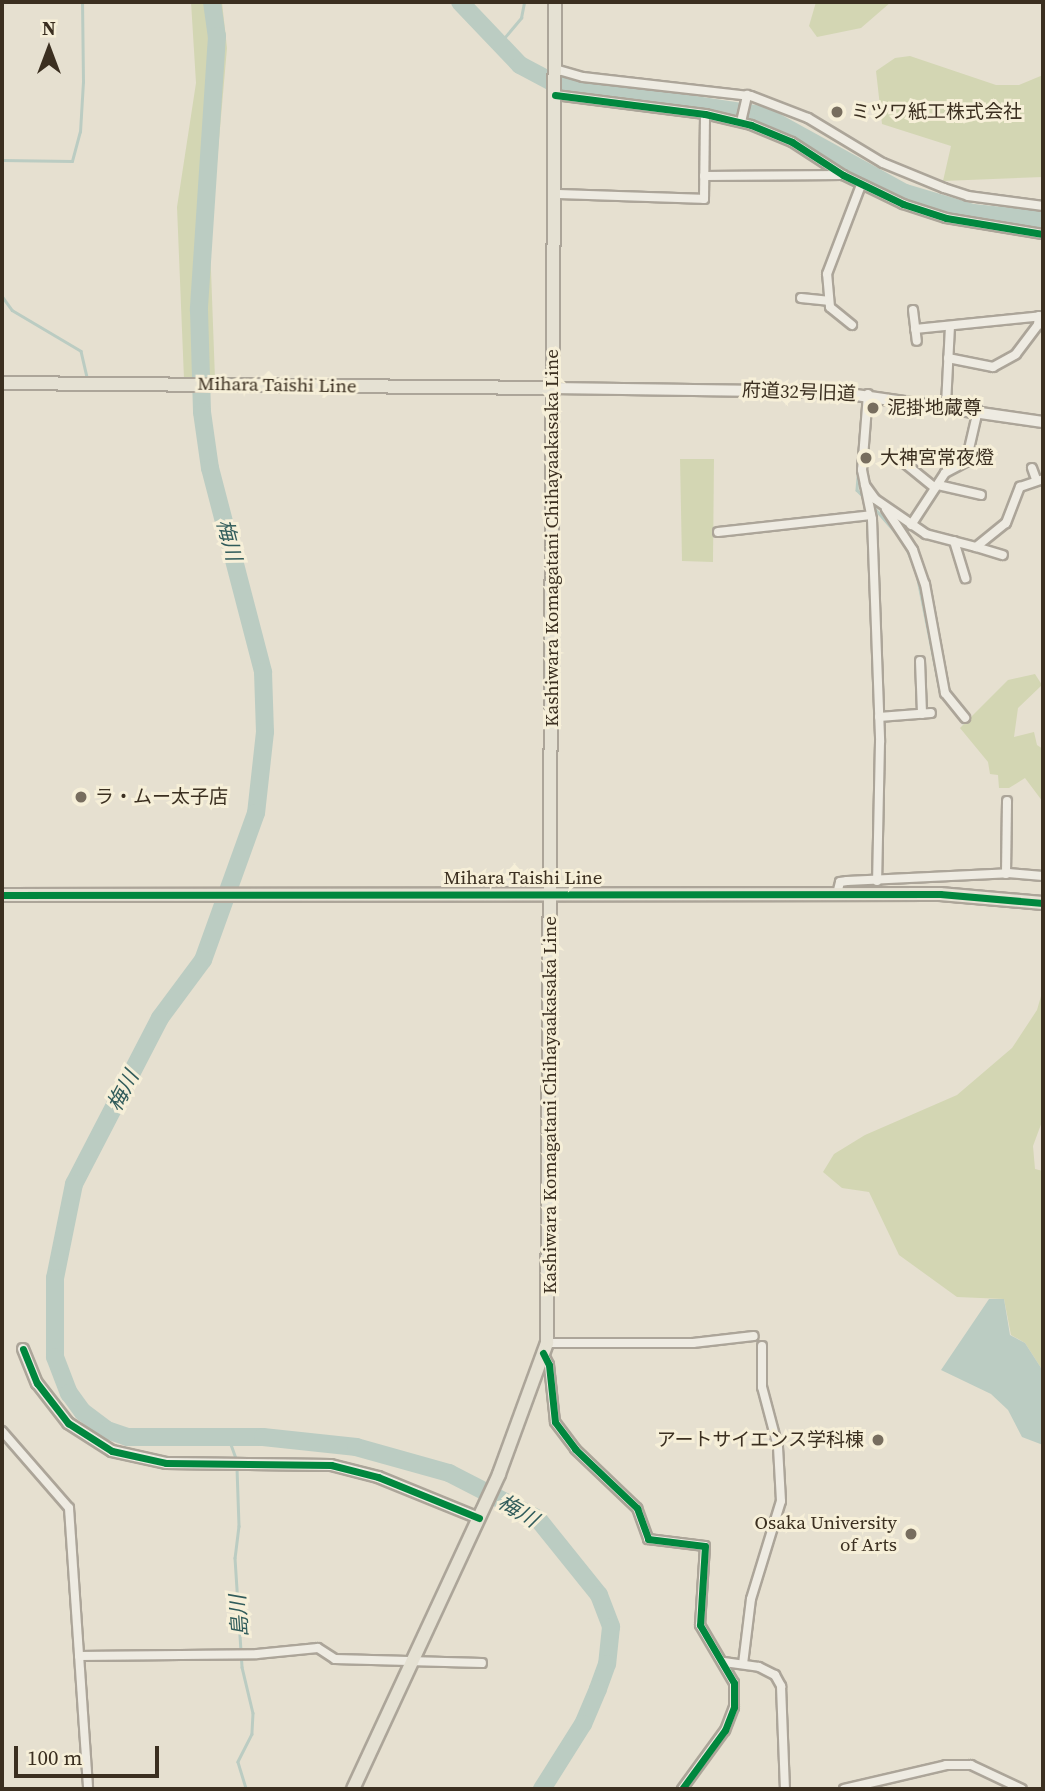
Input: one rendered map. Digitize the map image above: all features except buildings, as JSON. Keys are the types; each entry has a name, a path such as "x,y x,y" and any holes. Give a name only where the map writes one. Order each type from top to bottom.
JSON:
{"main road":[{"name":"Kashiwara Komagatani Chihayaakasaka Line","path":"353,1789 499,1474 545,1348 551,894 555,2"},
{"name":"Mihara Taishi Line","path":"2,383 552,388"},
{"name":"Mihara Taishi Line","path":"2,895 940,894 1043,903"}],"street":[{"path":"555,70 583,77 747,95 777,104 883,163 944,188 968,196 1043,206"},
{"path":"555,93 705,114 741,122 792,142 861,185 946,218 1043,234"},
{"path":"741,122 747,95"},
{"path":"555,194 704,199 705,114"},
{"path":"704,176 843,175"},
{"path":"852,325 828,300 827,274 861,185"},
{"path":"801,298 828,300"},
{"path":"913,310 917,341"},
{"path":"915,329 1041,316 1038,325 1016,354 993,367 948,358"},
{"path":"946,405 950,326"},
{"name":"府道32号旧道","path":"552,388 868,394 1043,422"},
{"path":"868,394 862,452 871,515 879,717 877,881"},
{"path":"911,525 937,486 970,456 978,410"},
{"path":"897,457 937,486 978,492"},
{"path":"976,547 1006,523 1020,487 1039,479 1032,468"},
{"path":"865,485 884,506 913,550 925,584 945,693 965,718"},
{"path":"884,506 926,534 1003,555"},
{"path":"718,532 871,515"},
{"path":"954,541 965,578"},
{"path":"879,717 926,714 919,661"},
{"path":"1006,874 1007,802"},
{"path":"837,894 840,882 1006,874 1043,876"},
{"path":"682,1789 725,1730 734,1707 734,1683 700,1625 705,1546 649,1539 636,1508 575,1449 555,1422 545,1348 692,1343 754,1336"},
{"path":"743,1664 751,1598 781,1501 778,1447 762,1387 762,1346"},
{"path":"23,1349 37,1383 68,1423 112,1451 166,1463 331,1465 378,1477 480,1515"},
{"path":"2,1432 69,1508 88,1789"},
{"path":"79,1656 257,1654 318,1648 335,1659 482,1663"},
{"path":"724,1662 743,1664 775,1675 781,1686 785,1789"},
{"path":"844,1789 946,1765 971,1765 1022,1789"}],"green space":[{"path":"191,2 222,2 227,48 210,243 215,379 184,379 177,207 196,83"},
{"path":"816,2 891,2 861,28 817,37 809,26"},
{"path":"910,56 996,85 1019,85 1043,75 1043,177 943,181 951,146 882,124 876,71 895,58"},
{"path":"680,459 714,459 713,562 682,561"},
{"path":"1035,674 1042,685 1018,708 1014,737 1034,732 1037,745 1043,749 1043,802 1025,778 1009,788 999,788 998,775 990,774 988,762 960,728 1008,680"},
{"path":"1043,989 1043,1119 1033,1146 1035,1169 1043,1171 1043,1371 1025,1343 1011,1335 1004,1299 957,1297 899,1255 869,1192 842,1188 823,1172 834,1154 865,1135 957,1095 1012,1048 1037,1010"}],"shaded area":[{"path":"989,1299 1004,1299 1010,1335 1025,1343 1043,1371 1043,1445 1022,1437 1008,1410 991,1394 941,1370"}],"waterway":[{"path":"2,160 72,161 80,132 83,82 82,2"},
{"name":"梅川","path":"212,2 217,36 199,310 202,412 210,468 263,672 265,732 256,813 203,960 160,1018 74,1184 55,1278 55,1357 69,1393 83,1412 107,1430 127,1437 263,1437 356,1447 449,1473 538,1519 599,1595 611,1627 607,1664 598,1689 583,1724 542,1789"},
{"path":"460,2 520,65 555,84 763,115 905,193 973,213 1043,220"},
{"path":"500,43 521,18 524,2"},
{"path":"2,296 12,310 81,351 87,376"},
{"path":"861,440 857,490 864,497"},
{"path":"871,504 899,536"},
{"path":"905,544 917,574 941,695 963,722"},
{"name":"島川","path":"229,1439 237,1461"},
{"name":"島川","path":"237,1468 239,1526 235,1558 242,1667 253,1713 252,1734 238,1762 246,1789"}],"cycle path":[{"path":"555,95 705,114 751,125 792,142 843,175 903,204 946,218 1043,234"},
{"path":"2,895 940,894 1043,903"},
{"path":"23,1349 37,1383 68,1423 112,1451 166,1463 331,1465 378,1477 479,1518"},
{"path":"543,1353 549,1365 555,1422 575,1449 637,1508 648,1539 705,1546 700,1625 734,1683 734,1707 725,1730 682,1789"}],"place":[{"name":"ミツワ紙工株式会社","path":"837,112"},
{"name":"泥掛地蔵尊","path":"873,408"},
{"name":"大神宮常夜燈","path":"866,458"},
{"name":"ラ・ムー太子店","path":"81,797"},
{"name":"アートサイエンス学科棟","path":"878,1440"},
{"name":"Osaka University of Arts","path":"911,1534"}]}
